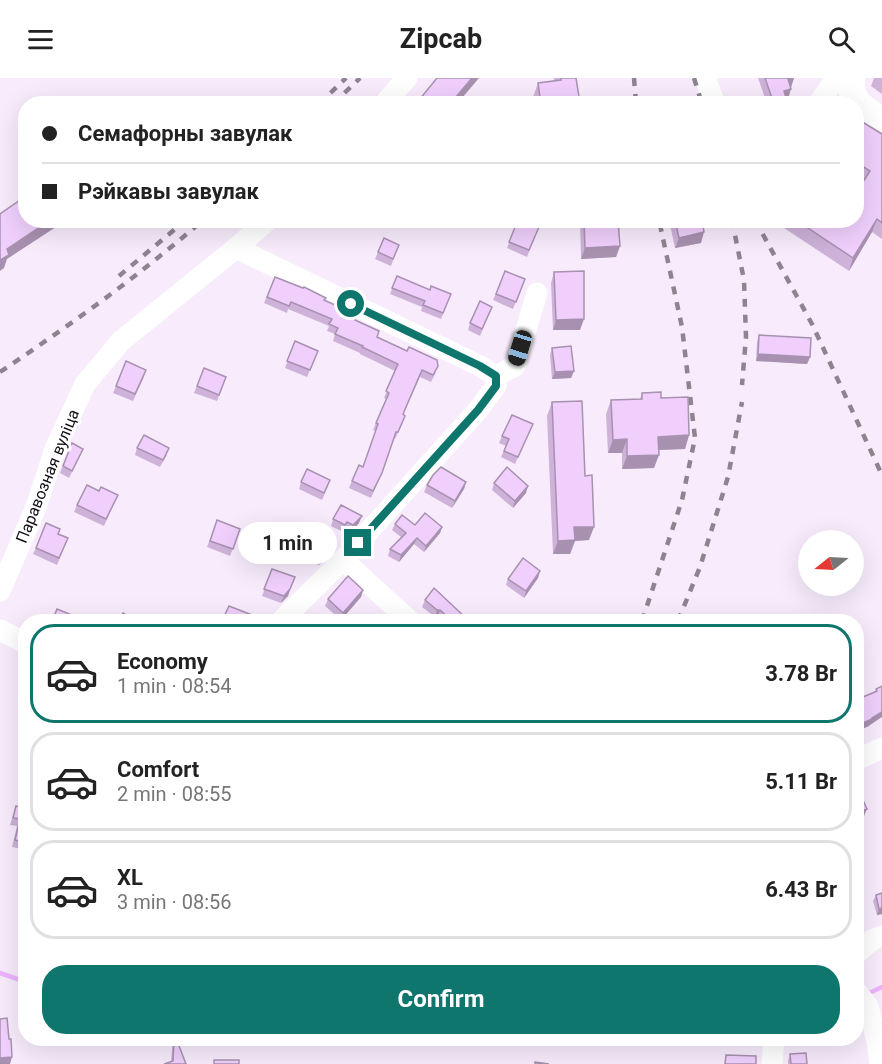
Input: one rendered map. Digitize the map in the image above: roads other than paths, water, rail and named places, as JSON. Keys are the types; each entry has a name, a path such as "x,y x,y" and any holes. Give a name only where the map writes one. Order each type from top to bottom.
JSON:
{"main road":[{"path":"864,109 882,121"}],"street":[{"path":"391,96 407,78"},
{"path":"705,78 712,96"},
{"path":"824,96 835,80 852,87"},
{"name":"Паравозная вуліца","path":"0,591 36,507 55,449 85,384 121,341 259,228"},
{"path":"236,249 488,371 496,386 478,410 343,560 288,614"},
{"path":"488,371 515,366 537,293"},
{"path":"343,560 402,614"},
{"path":"0,630 18,639"},
{"path":"864,756 882,748"},
{"path":"864,947 872,940 882,936"},
{"path":"864,1001 868,1006 877,1042 879,1064"},
{"path":"772,1064 773,1046"}],"waterway":[{"path":"0,973 18,979"},
{"path":"867,994 882,987"}],"railway":[{"path":"327,96 346,78"},
{"path":"341,96 360,78"},
{"path":"634,78 635,96"},
{"path":"694,78 700,96"},
{"path":"119,276 176,228"},
{"path":"0,372 104,299 193,228"},
{"path":"644,614 682,500 695,438 682,327 661,228"},
{"path":"734,228 744,280 746,337 742,385"},
{"path":"759,228 812,324 882,475"},
{"path":"681,614 700,567 728,477 742,402"}]}
